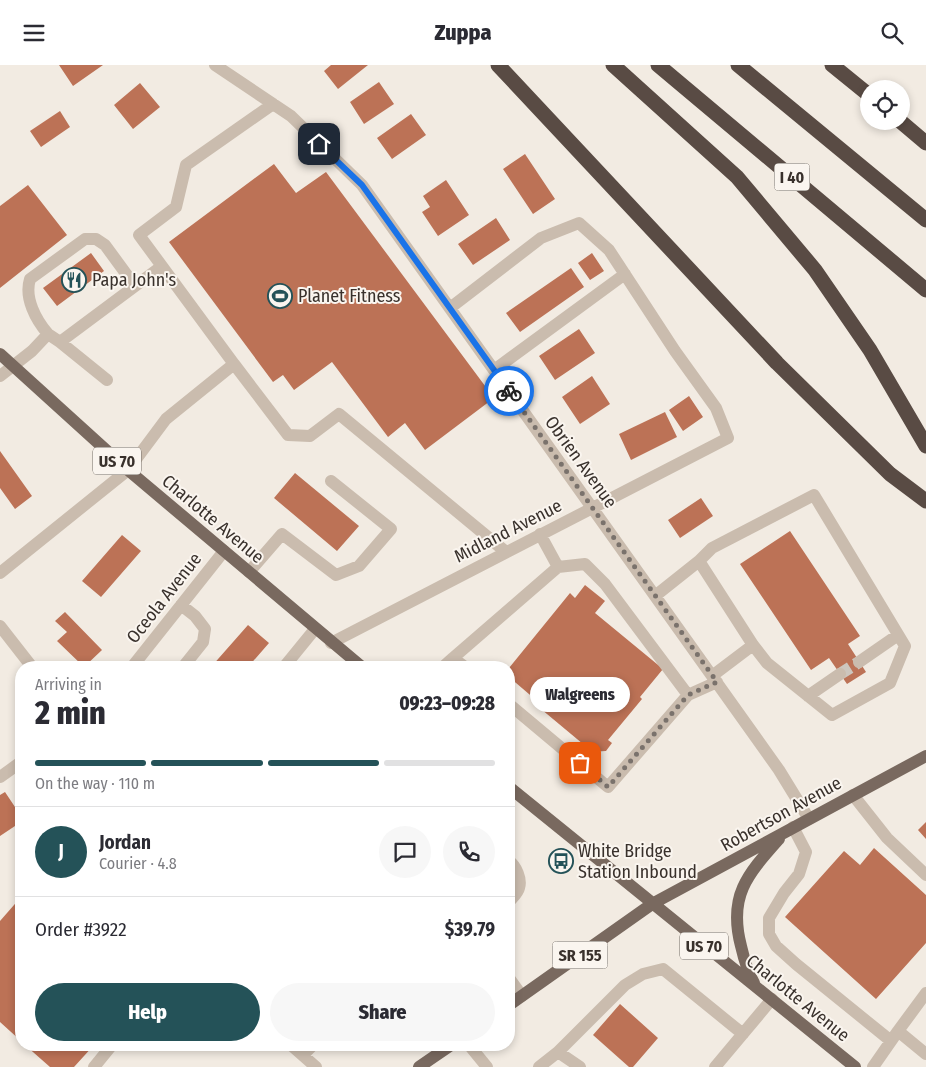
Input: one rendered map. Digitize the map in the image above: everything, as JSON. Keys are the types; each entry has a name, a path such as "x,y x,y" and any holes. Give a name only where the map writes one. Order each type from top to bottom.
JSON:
{"highway":[{"path":"498,65 777,363 890,474 926,501"},
{"path":"613,65 737,177 815,270 870,351 926,446"},
{"name":"I 40","path":"658,65 926,290"},
{"path":"738,65 926,220"},
{"path":"832,65 860,88"},
{"path":"910,129 926,143"}],"main road":[{"name":"Charlotte Avenue","path":"0,355 128,470 354,661"},
{"name":"Robertson Avenue","path":"652,904 853,795 920,764 926,756"},
{"name":"Charlotte Avenue","path":"515,792 855,1067"},
{"path":"756,987 746,969 736,929 736,906 749,876 789,829"},
{"name":"SR 155","path":"515,1001 652,904"},
{"path":"426,1065 444,1051"}],"street":[{"name":"Obrien Avenue","path":"215,65 291,116 362,185 715,679 779,770 808,819"},
{"path":"273,104 186,165 176,207 139,235 288,435 310,436 339,414 506,552"},
{"path":"450,308 541,237 579,223 609,250 625,274 494,370"},
{"path":"107,379 48,334 36,320 28,287 30,279 85,239 96,239 105,245 135,286"},
{"path":"60,342 162,266"},
{"name":"Midland Avenue","path":"331,643 728,438 716,408 675,351 625,274"},
{"path":"0,376 32,351 48,334"},
{"path":"0,573 128,470 166,419 234,364"},
{"path":"249,572 282,534 336,575 360,566 391,529 331,481"},
{"path":"655,596 699,561 712,548 814,495 905,646 890,683 832,715 767,663 753,645 699,561"},
{"path":"540,535 558,567"},
{"name":"Oceola Avenue","path":"137,661 224,551"},
{"path":"450,661 558,567 584,564 605,583 688,695"},
{"path":"181,605 195,616 205,629 203,642 188,661"},
{"path":"0,626 27,661"},
{"path":"289,661 315,629"},
{"path":"859,662 898,635"},
{"path":"515,709 608,787 688,695 715,679 753,645"},
{"path":"454,658 458,661"},
{"path":"808,696 840,674"},
{"path":"0,777 15,767"},
{"path":"853,795 887,838 926,875"},
{"path":"789,829 806,852 799,874 784,893 769,918 769,934 776,946 796,964 894,1036 926,1053"},
{"path":"515,868 519,877 519,889 515,894"},
{"path":"540,1067 558,1052 625,985 643,974 663,969 743,1034"},
{"path":"515,986 522,996"},
{"path":"873,1067 926,993"},
{"path":"715,1067 772,999"},
{"path":"94,1067 107,1051"},
{"path":"298,1051 316,1067"},
{"path":"303,1055 307,1051"},
{"path":"474,1051 487,1067"},
{"path":"558,1052 580,1067"}],"building":[{"path":"59,65 103,65 73,86"},
{"path":"331,65 368,65 338,89 324,71"},
{"path":"379,82 394,104 364,124 350,102"},
{"path":"140,83 160,107 133,129 114,105"},
{"path":"60,111 70,127 41,147 30,131"},
{"path":"411,114 426,135 392,159 377,138"},
{"path":"525,154 555,199 533,214 503,169"},
{"path":"274,164 296,193 326,172 494,398 425,450 405,423 388,437 332,362 294,390 283,375 273,382 169,242"},
{"path":"446,180 469,215 438,236 422,212 430,207 423,196"},
{"path":"28,185 67,235 0,288 0,206"},
{"path":"496,218 510,240 473,265 458,244"},
{"name":"Papa John's","path":"91,253 104,271 57,306 43,288"},
{"path":"592,253 604,271 590,280 578,263"},
{"path":"571,268 584,287 520,332 506,313"},
{"path":"579,329 595,353 555,380 539,356"},
{"path":"592,376 610,404 580,424 562,397"},
{"path":"689,396 703,417 683,431 669,410"},
{"path":"665,412 677,437 631,460 619,434"},
{"path":"0,451 32,496 15,509 0,488"},
{"path":"295,473 359,526 337,551 274,498"},
{"path":"701,498 713,516 680,538 668,520"},
{"path":"790,531 860,636 848,644 866,672 847,684 829,658 811,670 740,564"},
{"path":"122,535 141,551 101,597 82,581"},
{"path":"585,585 605,601 595,613 663,669 640,697 642,699 608,740 612,743 606,751 589,752 581,746 583,744 541,709 543,706 515,682 515,661 570,593 575,598"},
{"path":"65,612 102,650 90,661 78,661 57,641 67,632 55,621"},
{"path":"248,625 269,643 253,661 216,661"},
{"path":"5,792 15,807 15,826 0,836 0,795"},
{"path":"926,822 926,839 918,830"},
{"path":"874,848 926,895 926,943 876,999 785,917 844,851 860,865"},
{"path":"15,904 15,1036 0,1022 0,921"},
{"path":"620,1004 658,1038 633,1067 629,1067 593,1035"},
{"path":"32,1051 89,1051 74,1067 50,1067"}],"tunnel":[{"path":"840,674 859,662"}],"way so far":[{"path":"509,391 717,682 688,695 608,787 580,763"}],"place":[{"name":"Papa John's","path":"74,280"},
{"name":"Planet Fitness","path":"280,296"},
{"name":"Walgreens","path":"580,763"},
{"name":"White Bridge Station Inbound","path":"561,861"}],"route":[{"path":"319,144 362,185 509,391"}]}
